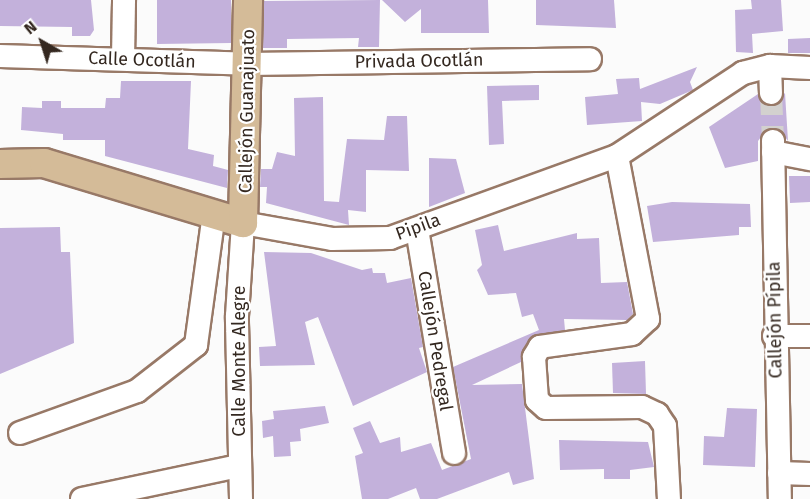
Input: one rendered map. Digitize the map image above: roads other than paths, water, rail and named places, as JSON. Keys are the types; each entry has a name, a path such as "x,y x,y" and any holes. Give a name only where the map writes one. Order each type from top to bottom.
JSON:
{"main road":[{"name":"Callejón Guanajuato","path":"243,222 248,0"},
{"name":"Pipila","path":"0,164 44,163 243,222"}],"street":[{"path":"123,59 124,0"},
{"name":"Calle Ocotlán","path":"0,56 248,64"},
{"name":"Privada Ocotlán","path":"248,64 590,59"},
{"path":"770,66 771,93"},
{"name":"Pipila","path":"243,222 332,239 390,238 617,156 743,73 770,66 810,68"},
{"name":"Callejón Pípila","path":"780,499 774,336 773,147 810,159"},
{"path":"617,156 648,319 632,334 540,347 534,357 537,400 546,408 642,407 657,414 665,426 669,499"},
{"path":"20,434 137,391 196,345 214,213"},
{"name":"Calle Monte Alegre","path":"241,499 237,316 243,222"},
{"name":"Callejón Pedregal","path":"417,230 454,453"},
{"path":"774,336 810,336"},
{"path":"82,499 239,466"},
{"path":"779,473 810,474"}],"tunnel":[{"path":"771,93 773,141"}]}
